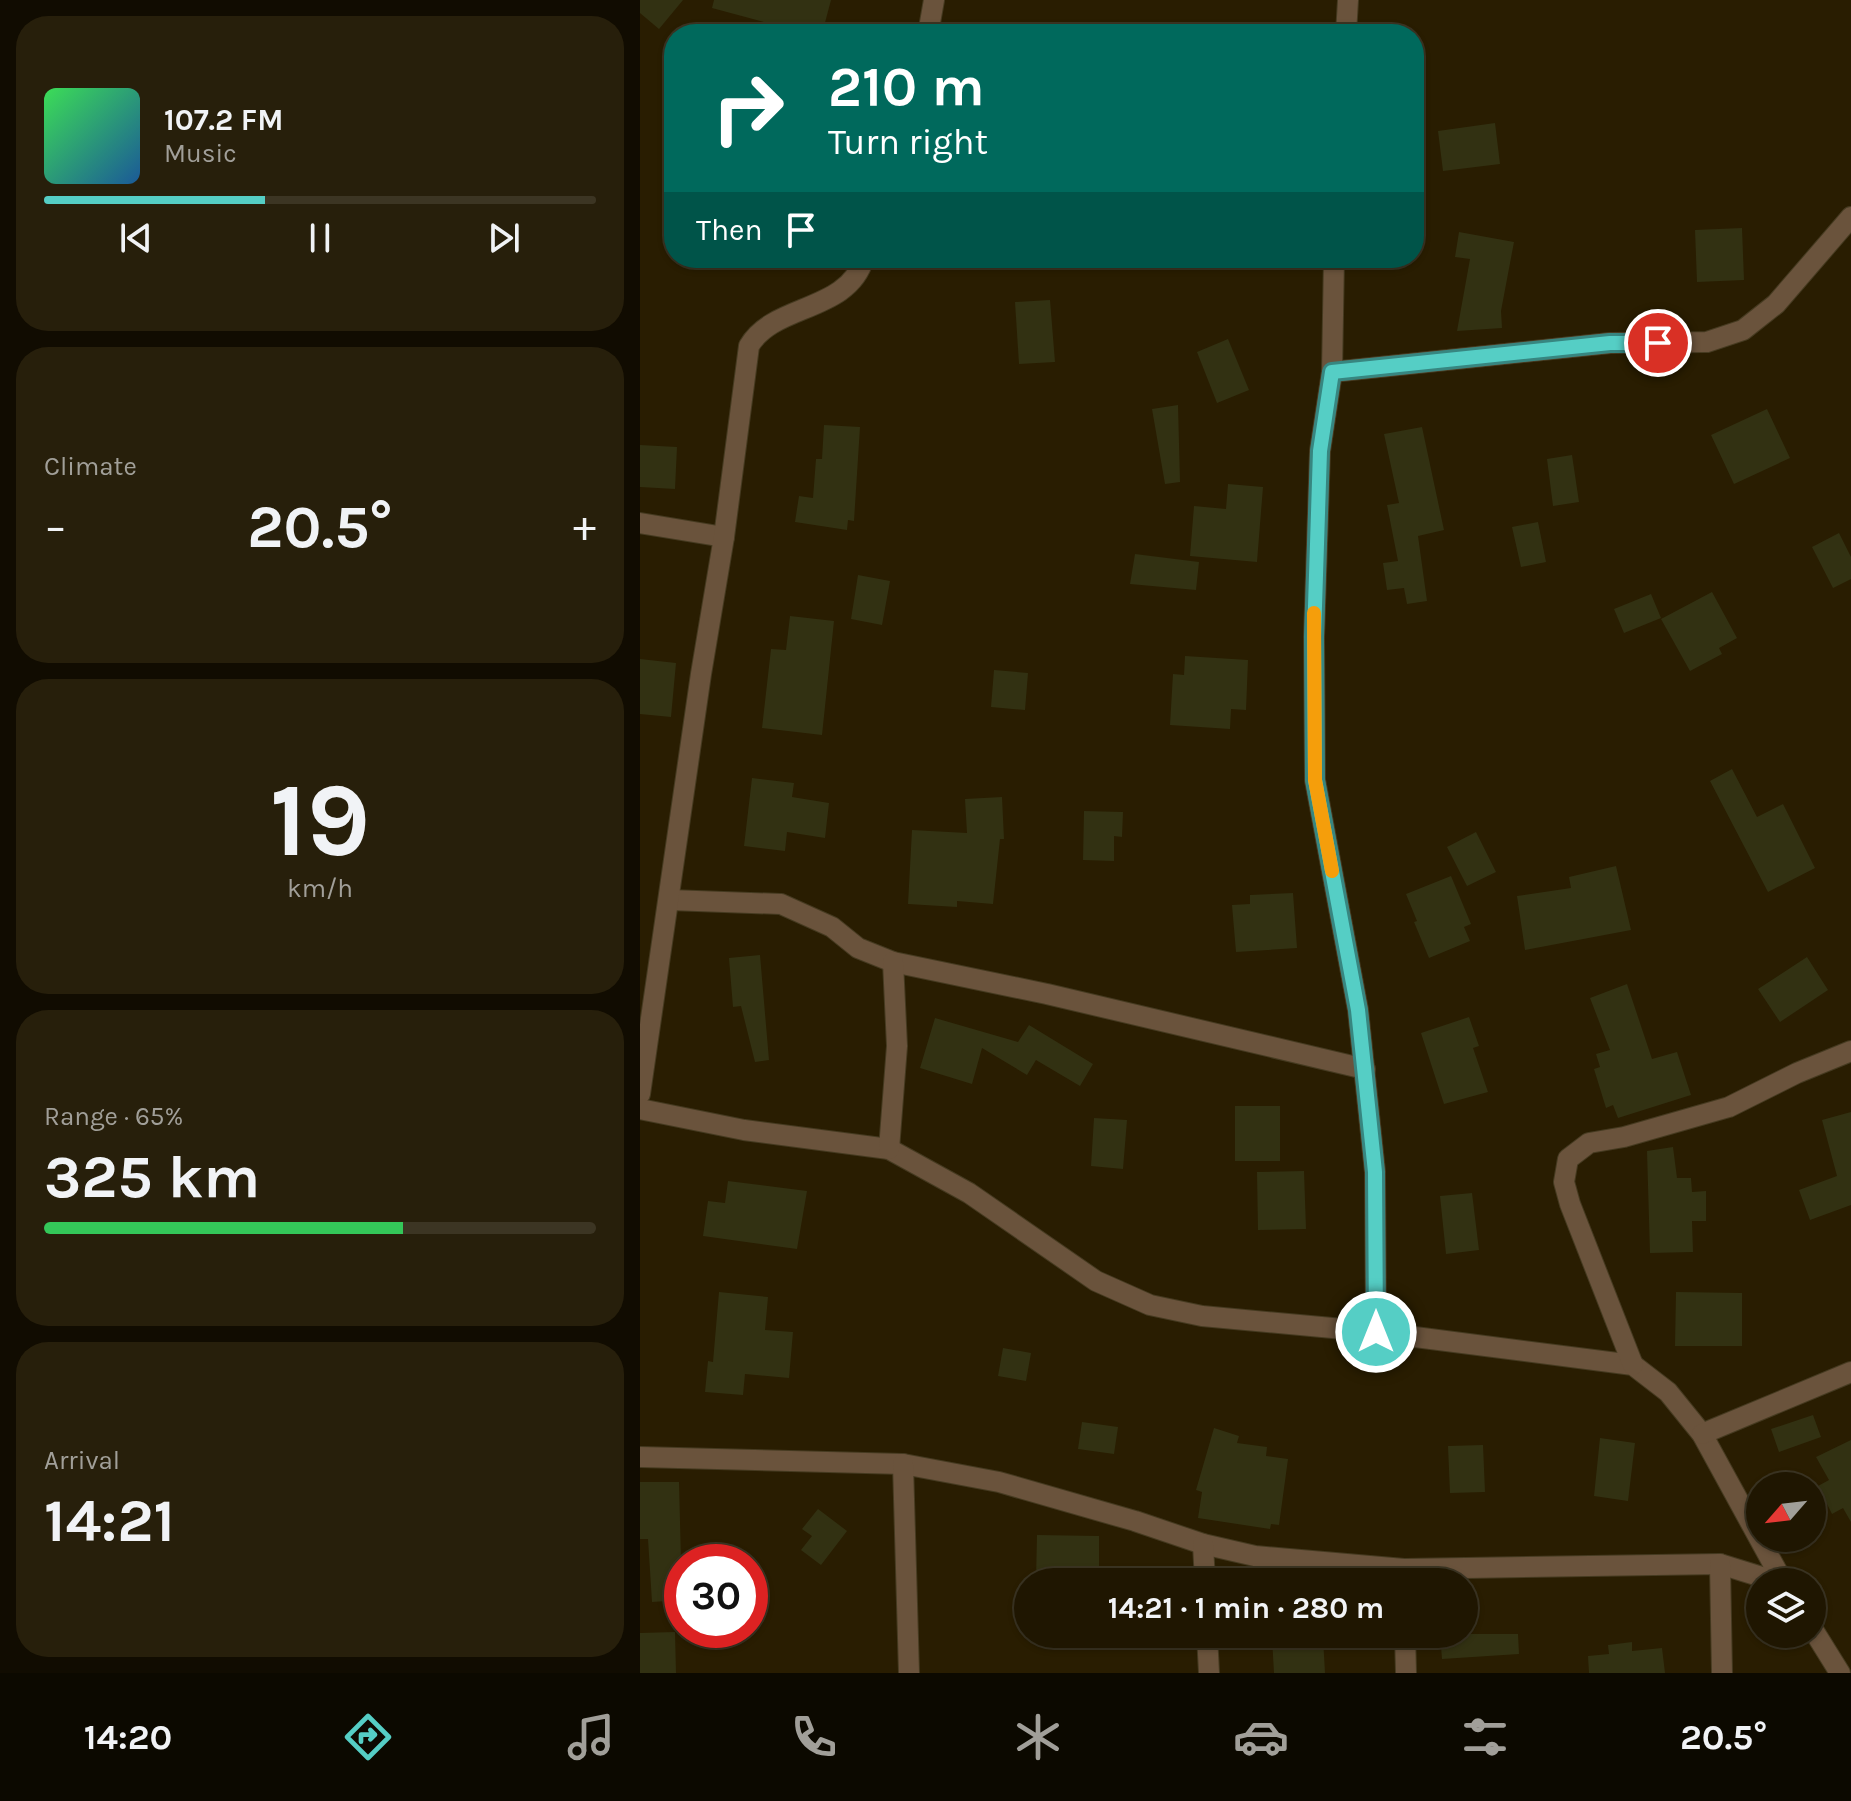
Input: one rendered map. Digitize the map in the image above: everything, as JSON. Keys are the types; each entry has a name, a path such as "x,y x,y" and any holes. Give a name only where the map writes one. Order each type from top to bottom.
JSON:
{"street":[{"path":"930,24 934,0"},
{"path":"1347,24 1348,0"},
{"path":"1332,372 1610,343 1707,342 1743,330 1776,304 1851,217"},
{"path":"640,1094 724,537 749,346 758,332 850,285 861,268"},
{"path":"1334,268 1332,372 1320,451 1314,637 1315,780 1358,1010 1365,1069 1375,1172 1376,1332"},
{"path":"640,523 724,537"},
{"path":"670,900 781,904 832,927 858,948 893,962 1047,994 1365,1069"},
{"path":"889,1149 897,1046 893,962"},
{"path":"1633,1365 1570,1204 1564,1182 1568,1159 1589,1143 1624,1137 1729,1107 1797,1073 1851,1051"},
{"path":"640,1109 744,1130 889,1149 969,1193 1096,1281 1150,1305 1202,1316 1376,1332 1633,1365 1668,1392 1702,1434 1774,1568"},
{"path":"1702,1434 1851,1372"},
{"path":"640,1457 903,1464 999,1482 1203,1544 1255,1556 1349,1568"},
{"path":"903,1464 909,1673"},
{"path":"1203,1544 1204,1568"},
{"path":"1720,1564 1722,1673"},
{"path":"1478,1572 1720,1564 1746,1572"},
{"path":"1208,1648 1209,1673"},
{"path":"1405,1648 1406,1673"},
{"path":"1824,1648 1840,1673"}],"building":[{"path":"640,0 683,0 659,29 640,13"},
{"path":"714,0 831,0 825,24 771,24 712,8"},
{"path":"1495,123 1500,164 1443,171 1438,131"},
{"path":"1742,228 1744,280 1697,282 1695,230"},
{"path":"1459,232 1514,242 1501,311 1502,328 1457,331 1470,259 1455,257"},
{"path":"1050,300 1055,362 1019,364 1015,302"},
{"path":"1228,339 1249,390 1217,403 1197,352"},
{"path":"1178,405 1180,482 1165,484 1152,409"},
{"path":"1767,409 1790,458 1734,484 1711,435"},
{"path":"824,425 860,427 854,521 848,520 847,530 795,522 799,496 813,498 816,459 822,459"},
{"path":"1422,427 1444,530 1418,536 1427,601 1407,604 1404,588 1387,590 1383,563 1398,561 1387,505 1399,503 1384,434"},
{"path":"640,445 677,447 675,489 640,487"},
{"path":"1572,455 1579,502 1553,506 1547,459"},
{"path":"1228,484 1263,487 1257,562 1190,556 1194,506 1226,509"},
{"path":"1538,522 1546,562 1521,567 1512,527"},
{"path":"1839,533 1851,557 1851,579 1833,588 1812,547"},
{"path":"1135,554 1199,562 1196,590 1130,584"},
{"path":"858,575 890,581 882,625 851,619"},
{"path":"1712,592 1737,638 1719,648 1722,654 1690,671 1661,619"},
{"path":"1651,594 1661,618 1624,633 1614,609"},
{"path":"790,616 834,621 822,735 762,728 771,649 786,650"},
{"path":"1185,656 1248,660 1246,710 1231,709 1230,729 1170,725 1173,674 1184,675"},
{"path":"640,659 676,663 671,717 640,714"},
{"path":"994,670 1028,673 1025,710 991,707"},
{"path":"1732,769 1757,817 1783,804 1815,868 1768,892 1710,781"},
{"path":"752,778 794,783 792,797 829,803 825,838 787,832 785,851 744,846"},
{"path":"1002,797 1004,839 1000,839 993,904 957,901 957,907 908,904 912,830 967,833 965,799"},
{"path":"1084,811 1123,812 1122,837 1114,836 1114,861 1083,860"},
{"path":"1476,832 1496,872 1467,886 1447,847"},
{"path":"1616,866 1631,930 1525,950 1517,896 1571,888 1569,877"},
{"path":"1451,876 1471,924 1464,927 1470,941 1429,958 1406,894"},
{"path":"1293,893 1297,948 1236,952 1232,905 1250,904 1250,895"},
{"path":"760,955 769,1060 755,1062 741,1006 733,1007 729,958"},
{"path":"1807,957 1828,990 1780,1022 1758,989"},
{"path":"1627,984 1652,1059 1677,1052 1691,1095 1618,1118 1613,1105 1606,1108 1594,1069 1600,1067 1596,1054 1610,1050 1590,998"},
{"path":"1469,1017 1479,1046 1473,1048 1488,1092 1444,1104 1421,1033"},
{"path":"935,1018 1018,1042 1029,1025 1093,1064 1080,1086 1036,1060 1027,1075 982,1048 972,1084 920,1068"},
{"path":"1235,1106 1280,1106 1280,1161 1235,1161"},
{"path":"1851,1112 1851,1205 1810,1220 1799,1190 1837,1176 1822,1120"},
{"path":"1094,1118 1127,1120 1123,1169 1091,1166"},
{"path":"1673,1147 1677,1178 1691,1178 1692,1192 1706,1191 1706,1221 1692,1221 1693,1252 1650,1253 1647,1151"},
{"path":"1304,1171 1306,1229 1258,1230 1257,1172"},
{"path":"728,1181 807,1191 797,1249 703,1236 708,1201 725,1203"},
{"path":"1472,1193 1479,1250 1446,1254 1440,1196"},
{"path":"719,1292 768,1297 765,1330 793,1332 789,1378 745,1374 743,1395 705,1392 708,1361 713,1362"},
{"path":"1676,1292 1742,1293 1742,1346 1675,1346"},
{"path":"1003,1348 1031,1353 1026,1381 998,1376"},
{"path":"1813,1415 1821,1437 1779,1452 1771,1429"},
{"path":"1082,1422 1118,1427 1114,1454 1078,1449"},
{"path":"1214,1428 1239,1436 1237,1443 1267,1447 1266,1456 1288,1459 1279,1525 1271,1524 1270,1529 1198,1518 1202,1492 1196,1490"},
{"path":"1600,1438 1635,1443 1628,1501 1594,1496"},
{"path":"1851,1440 1851,1522 1843,1508 1832,1514 1826,1502 1826,1482 1829,1480 1816,1457"},
{"path":"1483,1445 1485,1492 1450,1493 1448,1446"},
{"path":"640,1482 679,1482 681,1544 664,1544 664,1601 652,1602 648,1539 640,1539"},
{"path":"818,1509 847,1531 821,1565 801,1550 812,1536 802,1529"},
{"path":"1037,1535 1099,1536 1099,1568 1036,1568"},
{"path":"664,1632 664,1648 675,1648 676,1673 640,1673 640,1633"},
{"path":"1478,1634 1518,1634 1519,1654 1442,1659 1441,1648 1478,1648"},
{"path":"1632,1642 1632,1651 1662,1648 1665,1673 1589,1673 1588,1656 1609,1654 1608,1645"},
{"path":"1273,1648 1324,1648 1325,1673 1274,1673"}],"slow traffic":[{"path":"1314,613 1315,780 1332,871"}],"route":[{"path":"1376,1332 1375,1172 1358,1010 1315,780 1314,637 1320,451 1332,372 1610,343 1658,343"}]}
